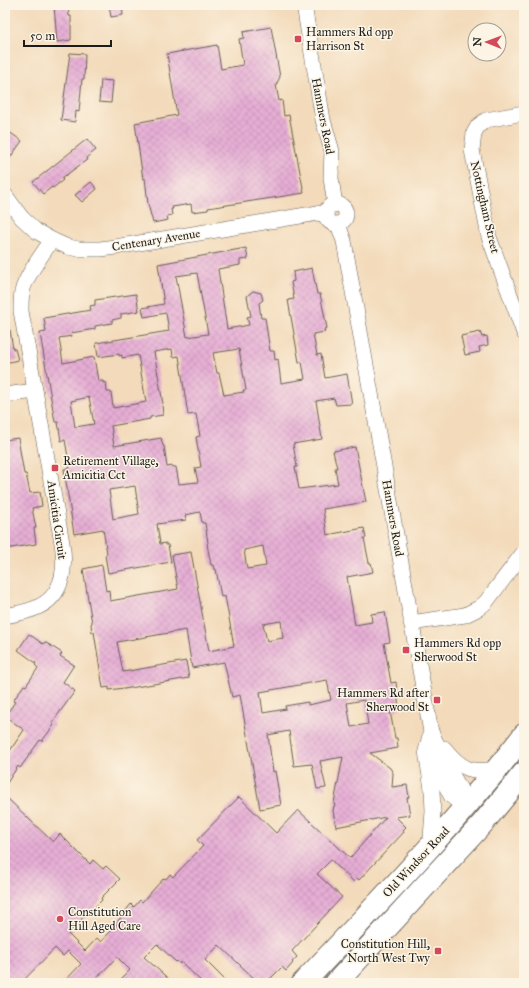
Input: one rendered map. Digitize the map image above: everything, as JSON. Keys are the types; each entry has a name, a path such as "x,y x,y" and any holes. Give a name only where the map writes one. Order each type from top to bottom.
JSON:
{"highway":[{"name":"Old Windsor Road","path":"303,983 427,851 499,768 524,735"},
{"name":"Old Windsor Road","path":"336,983 483,823 524,773"},
{"path":"465,807 483,823"}],"street":[{"name":"Hammers Road","path":"304,5 323,120 332,151 329,221 331,223 338,224 346,248 431,732 460,789 465,807"},
{"name":"Nottingham Street","path":"524,113 486,120 478,126 474,133 472,150 489,237 524,334"},
{"name":"Centenary Avenue","path":"5,195 21,217 36,231 68,247 90,250 330,210"},
{"name":"Amicitia Circuit","path":"5,616 29,611 38,607 53,596 60,584 63,573 64,561 59,524 21,311 22,291 27,280 52,240"},
{"path":"5,395 35,391"},
{"path":"411,623 465,615 478,608 486,602 524,552"},
{"path":"431,732 453,760 462,766 472,770 483,771 499,768"},
{"path":"427,851 431,838 433,811 432,789 426,751 431,732"}],"building":[{"path":"54,5 68,5 69,16 71,16 71,40 57,42"},
{"path":"109,5 122,5 123,15 111,17"},
{"path":"271,27 280,77 276,85 279,101 282,100 284,116 289,115 304,193 208,208 208,210 192,212 191,204 172,207 172,215 167,216 168,220 153,223 148,204 145,178 143,179 135,123 177,115 167,54 217,45 221,69 243,65 239,39 244,38 243,32"},
{"path":"70,53 85,54 84,79 82,79 79,112 76,111 75,122 61,120"},
{"path":"101,80 113,81 111,103 99,102"},
{"path":"5,129 22,141 5,165"},
{"path":"87,139 96,150 87,157 88,159 62,178 63,180 43,194 33,182"},
{"path":"91,182 97,189 82,202 75,195"},
{"path":"246,248 248,259 240,260 240,265 218,269 227,329 249,325 247,317 251,316 247,296 253,291 261,293 263,300 259,303 261,318 265,318 270,351 274,351 275,360 278,359 281,383 305,379 302,362 299,362 288,300 294,299 291,282 294,281 293,272 312,268 317,294 320,294 327,328 324,329 325,332 313,334 317,355 321,354 325,378 347,374 352,404 336,405 334,398 316,401 322,439 293,444 297,467 295,467 299,489 338,484 335,468 337,468 333,451 355,447 366,502 323,509 327,535 364,528 366,538 364,538 369,563 371,563 373,572 347,577 355,625 372,622 371,614 385,612 390,642 384,643 391,683 396,682 399,709 390,711 398,748 370,753 390,768 393,773 392,787 407,785 409,797 407,798 410,815 396,817 406,827 403,830 404,832 359,880 357,878 354,882 331,860 317,874 342,897 292,951 297,957 286,971 282,967 266,983 259,983 219,945 205,960 228,983 203,983 181,962 180,964 177,961 176,962 157,944 144,957 173,983 117,983 130,970 117,957 92,983 63,983 81,964 68,951 63,956 55,948 21,983 5,983 5,796 53,842 60,834 90,864 93,860 103,869 106,866 120,879 101,898 102,900 92,910 91,909 68,934 85,951 97,938 101,942 119,922 118,921 131,904 134,907 140,900 142,902 164,878 166,879 170,874 173,877 203,846 197,840 239,797 276,833 298,810 350,858 386,817 336,827 333,811 343,757 320,761 326,788 317,789 312,764 294,766 289,731 268,735 273,772 275,771 281,805 260,809 240,695 232,697 224,662 192,668 186,630 117,642 123,672 186,661 189,678 124,689 109,690 109,687 103,688 94,632 92,633 92,623 83,569 102,565 106,591 109,590 110,601 178,589 172,555 191,552 209,651 234,646 225,596 221,597 216,569 214,569 213,565 211,565 205,523 202,523 200,512 185,515 186,520 157,524 160,544 166,543 166,545 168,545 171,562 108,573 105,555 107,553 103,529 74,534 64,469 70,468 65,440 61,441 58,422 55,422 40,333 46,332 44,318 91,310 90,306 95,305 95,300 136,294 139,311 121,314 121,318 112,320 112,323 95,326 95,329 71,333 72,336 59,338 63,363 94,357 98,381 103,381 103,383 106,382 107,392 111,392 113,408 146,402 138,355 122,358 122,355 119,356 119,354 98,357 96,343 169,331 166,313 144,317 142,308 164,304 158,264","holes":["197,273 208,334 187,337 176,276","172,349 173,357 179,356 188,415 196,414 200,436 196,437 201,467 195,468 198,482 179,484 176,467 167,467 164,446 161,438 114,446 111,426 150,419 150,417 163,415 163,404 154,352","239,349 246,390 243,390 244,392 224,395 219,373 217,373 213,353","89,397 94,424 75,427 71,401","135,486 139,514 113,519 109,490","263,546 266,566 247,569 244,550","281,621 283,638 267,641 263,624","327,680 331,700 308,705 308,702 285,706 286,709 263,713 260,692","364,700 368,724 351,727 347,703"]},
{"path":"5,330 10,330 13,349 15,349 18,360 5,363"},
{"path":"480,332 482,337 487,336 488,345 479,347 480,352 465,355 461,336"},
{"path":"18,438 24,474 26,474 30,493 40,492 42,506 32,508 36,528 34,528 36,544 5,549 5,440"},
{"path":"29,634 43,644 45,642 62,653 60,656 74,665 63,682 75,691 52,723 54,725 42,741 40,740 20,768 18,766 5,786 5,758 24,730 5,716 15,702 13,701 24,685 26,686 38,668 35,665 36,663 18,650"}],"place":[{"name":"Hammers Rd opp Harrison St","path":"298,39"},
{"name":"Retirement Village, Amicitia Cct","path":"55,468"},
{"name":"Hammers Rd opp Sherwood St","path":"406,650"},
{"name":"Hammers Rd after Sherwood St","path":"437,700"},
{"name":"Constitution Hill Aged Care","path":"60,919"},
{"name":"Constitution Hill, North West Twy","path":"438,951"}]}
